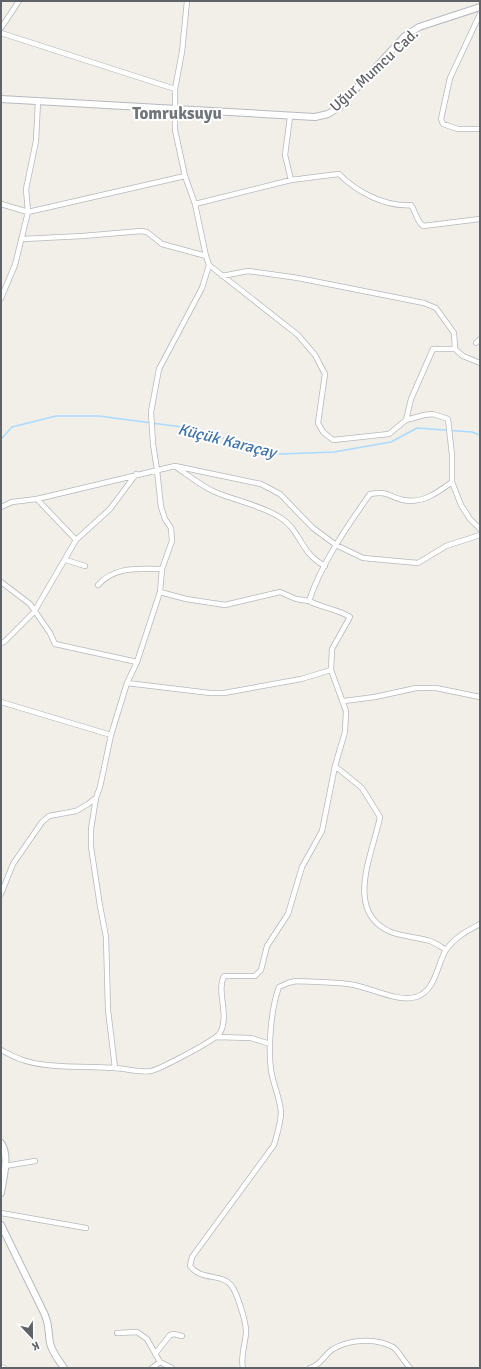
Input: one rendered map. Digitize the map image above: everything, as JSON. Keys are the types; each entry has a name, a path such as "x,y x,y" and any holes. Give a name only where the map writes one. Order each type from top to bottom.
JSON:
{"street":[{"path":"187,1 182,52 175,89 175,130 177,145 185,176 195,204 209,265 298,335 315,355 325,374 318,423 323,432 334,440 388,434 406,420 424,415 433,414 448,419 452,482 461,505 470,519 480,529"},
{"path":"1,28 19,2"},
{"name":"Uğur Mumcu Cad.","path":"1,99 316,118 328,114 339,107 406,36 419,27 480,7"},
{"path":"480,14 450,78 441,119 443,124 458,129 480,129"},
{"path":"1,33 175,89"},
{"path":"1,298 16,265 23,239 28,212 26,189 36,141 38,101"},
{"path":"290,117 285,155 291,180"},
{"path":"195,204 291,180 339,174 348,184 378,200 400,206 411,205 416,212 417,221 423,226 480,219"},
{"path":"1,204 28,212 185,176"},
{"path":"23,239 141,231 147,232 162,244 206,256"},
{"path":"115,1068 108,1010 106,937 91,847 91,829 96,798 100,787 111,735 127,683 137,662 160,592 162,569 172,541 171,528 165,519 161,507 157,470 152,444 151,412 159,369 202,288 209,265"},
{"path":"222,276 248,271 298,278 424,303 436,308 454,333 455,349"},
{"path":"476,343 480,339"},
{"path":"406,420 411,399 433,349 455,349 463,356 480,362"},
{"path":"175,466 213,491 280,517 289,524 308,554 315,561 325,566"},
{"path":"1,507 12,502 37,499 136,474 175,466 261,484 280,494 313,528 336,545 363,558 412,564 418,563 446,546 480,535"},
{"path":"1,643 4,642 34,612 66,560 76,540 110,509 136,474"},
{"path":"309,600 336,545 370,494 383,492 403,500 416,501 434,495 452,482"},
{"path":"37,499 76,540"},
{"path":"66,560 85,566"},
{"path":"98,585 103,580 121,570 162,569"},
{"path":"1,582 30,604 34,612 50,633 55,644 137,662"},
{"path":"1,1050 21,1060 40,1064 150,1071 190,1052 216,1037 220,1032 224,1020 224,1000 220,983 224,976 255,976 261,970 267,946 288,914 302,867 322,831 335,766 345,732 346,711 344,701 331,670 332,649 350,617 344,613 319,606 309,600 296,598 280,592 225,605 186,599 160,592"},
{"path":"127,683 210,693 224,693 302,679 331,670"},
{"path":"344,701 376,697 416,688 436,688 480,697"},
{"path":"1,702 111,735"},
{"path":"335,766 362,788 380,817 365,868 365,902 371,916 377,923 391,932 431,941 446,950"},
{"path":"1,894 13,864 42,822 50,816 76,811 96,798"},
{"path":"243,1368 246,1331 244,1315 231,1285 221,1279 204,1276 194,1272 190,1266 192,1257 274,1145 280,1126 281,1111 272,1080 270,1044 276,996 279,987 296,981 350,984 405,998 417,997 428,989 446,950 463,932 480,924"},
{"path":"216,1037 251,1038 270,1044"},
{"path":"1,1143 5,1155 1,1193"},
{"path":"5,1166 35,1161"},
{"path":"1,1213 86,1228"},
{"path":"2,1228 45,1315 50,1329 50,1344 55,1355 64,1368"},
{"path":"117,1333 136,1332 147,1340 160,1362 172,1368"},
{"path":"155,1354 170,1334 182,1336"},
{"path":"310,1368 317,1366 334,1349 355,1341 370,1340 394,1347 410,1368"},
{"path":"152,1368 160,1362"}],"waterway":[{"name":"Küçük Karaçay","path":"1,439 12,427 56,416 99,416 182,427 281,454 334,452 391,442 417,428 472,432 480,435"}],"district":[{"name":"Tomruksuyu","path":"177,113"}]}
